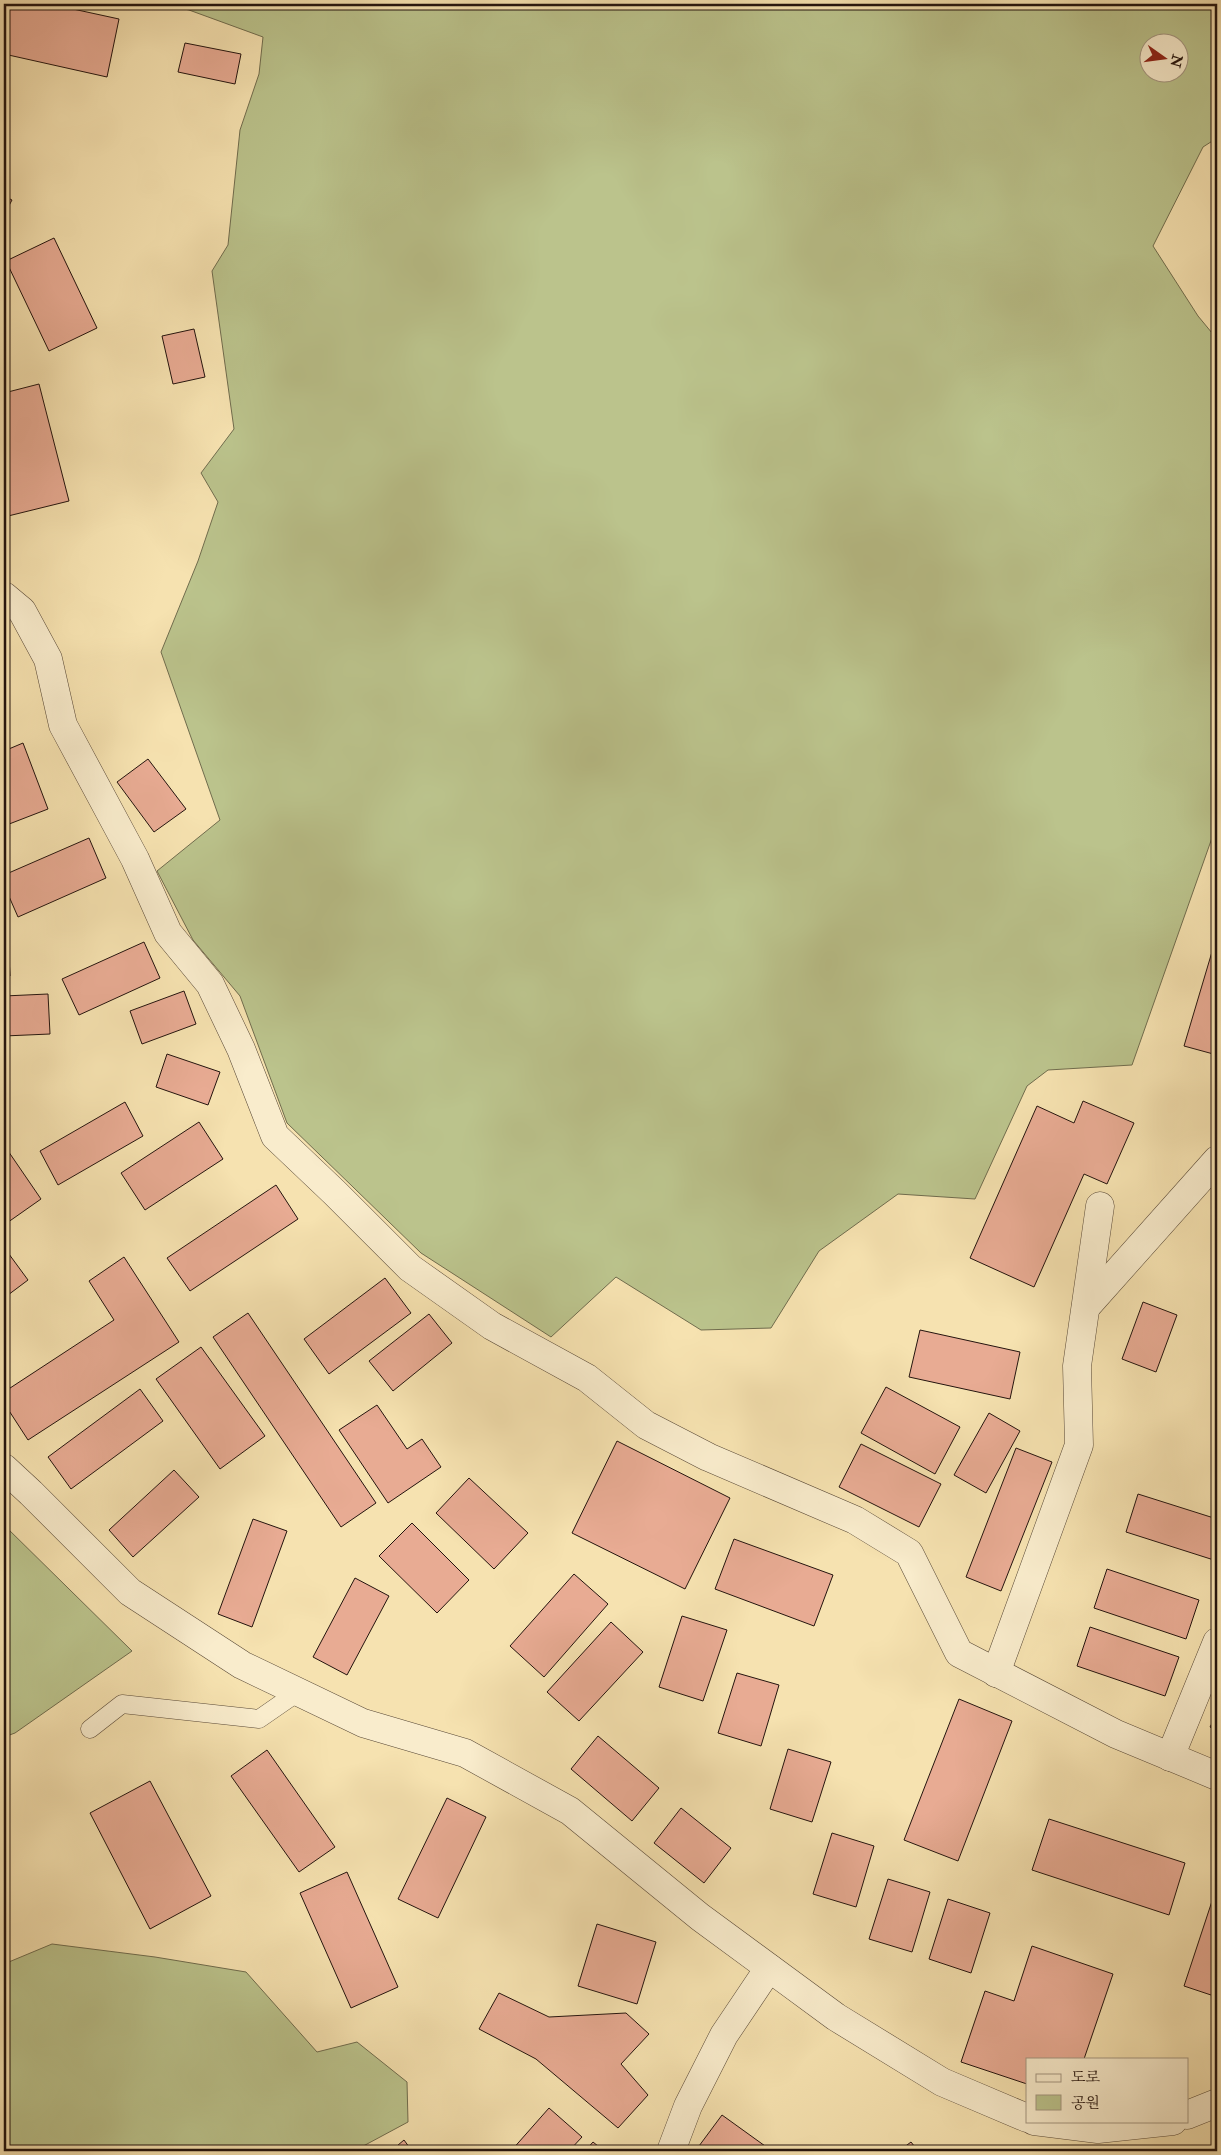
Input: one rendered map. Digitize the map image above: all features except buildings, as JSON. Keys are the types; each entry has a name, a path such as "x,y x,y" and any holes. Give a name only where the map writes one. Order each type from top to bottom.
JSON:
{"street":[{"path":"4,596 22,611 48,659 63,725 136,859 168,933 210,984 241,1049 275,1136 410,1268 492,1326 587,1378 646,1425 708,1457 856,1520 909,1553 959,1653 1116,1734 1217,1776"},
{"path":"1086,1308 1217,1160"},
{"path":"996,1673 1079,1445 1077,1366 1100,1206"},
{"path":"4,1468 130,1592 242,1665 362,1723 465,1753 570,1812 700,1917 836,2017 942,2082 1026,2118"},
{"path":"1170,1757 1217,1642"},
{"path":"671,2151 688,2106 724,2035 769,1968"},
{"path":"1188,2115 1217,2103"},
{"path":"1042,2122 1098,2129 1164,2122"}],"lane":[{"path":"90,1729 122,1704 259,1719 298,1692"}],"green space":[{"path":"163,4 1217,4 1217,138 1203,147 1153,246 1198,316 1217,339 1217,822 1213,835 1132,1065 1048,1070 1027,1086 975,1199 898,1194 819,1251 771,1328 701,1330 616,1277 551,1337 421,1253 287,1123 240,996 193,940 157,871 220,820 161,652 198,561 218,502 201,473 234,429 212,271 228,245 240,130 259,74 263,37 189,10"},
{"path":"4,1525 132,1651 15,1733 4,1737"},
{"path":"52,1944 155,1957 246,1972 317,2052 357,2042 407,2082 408,2122 354,2151 4,2151 4,1964"}]}
